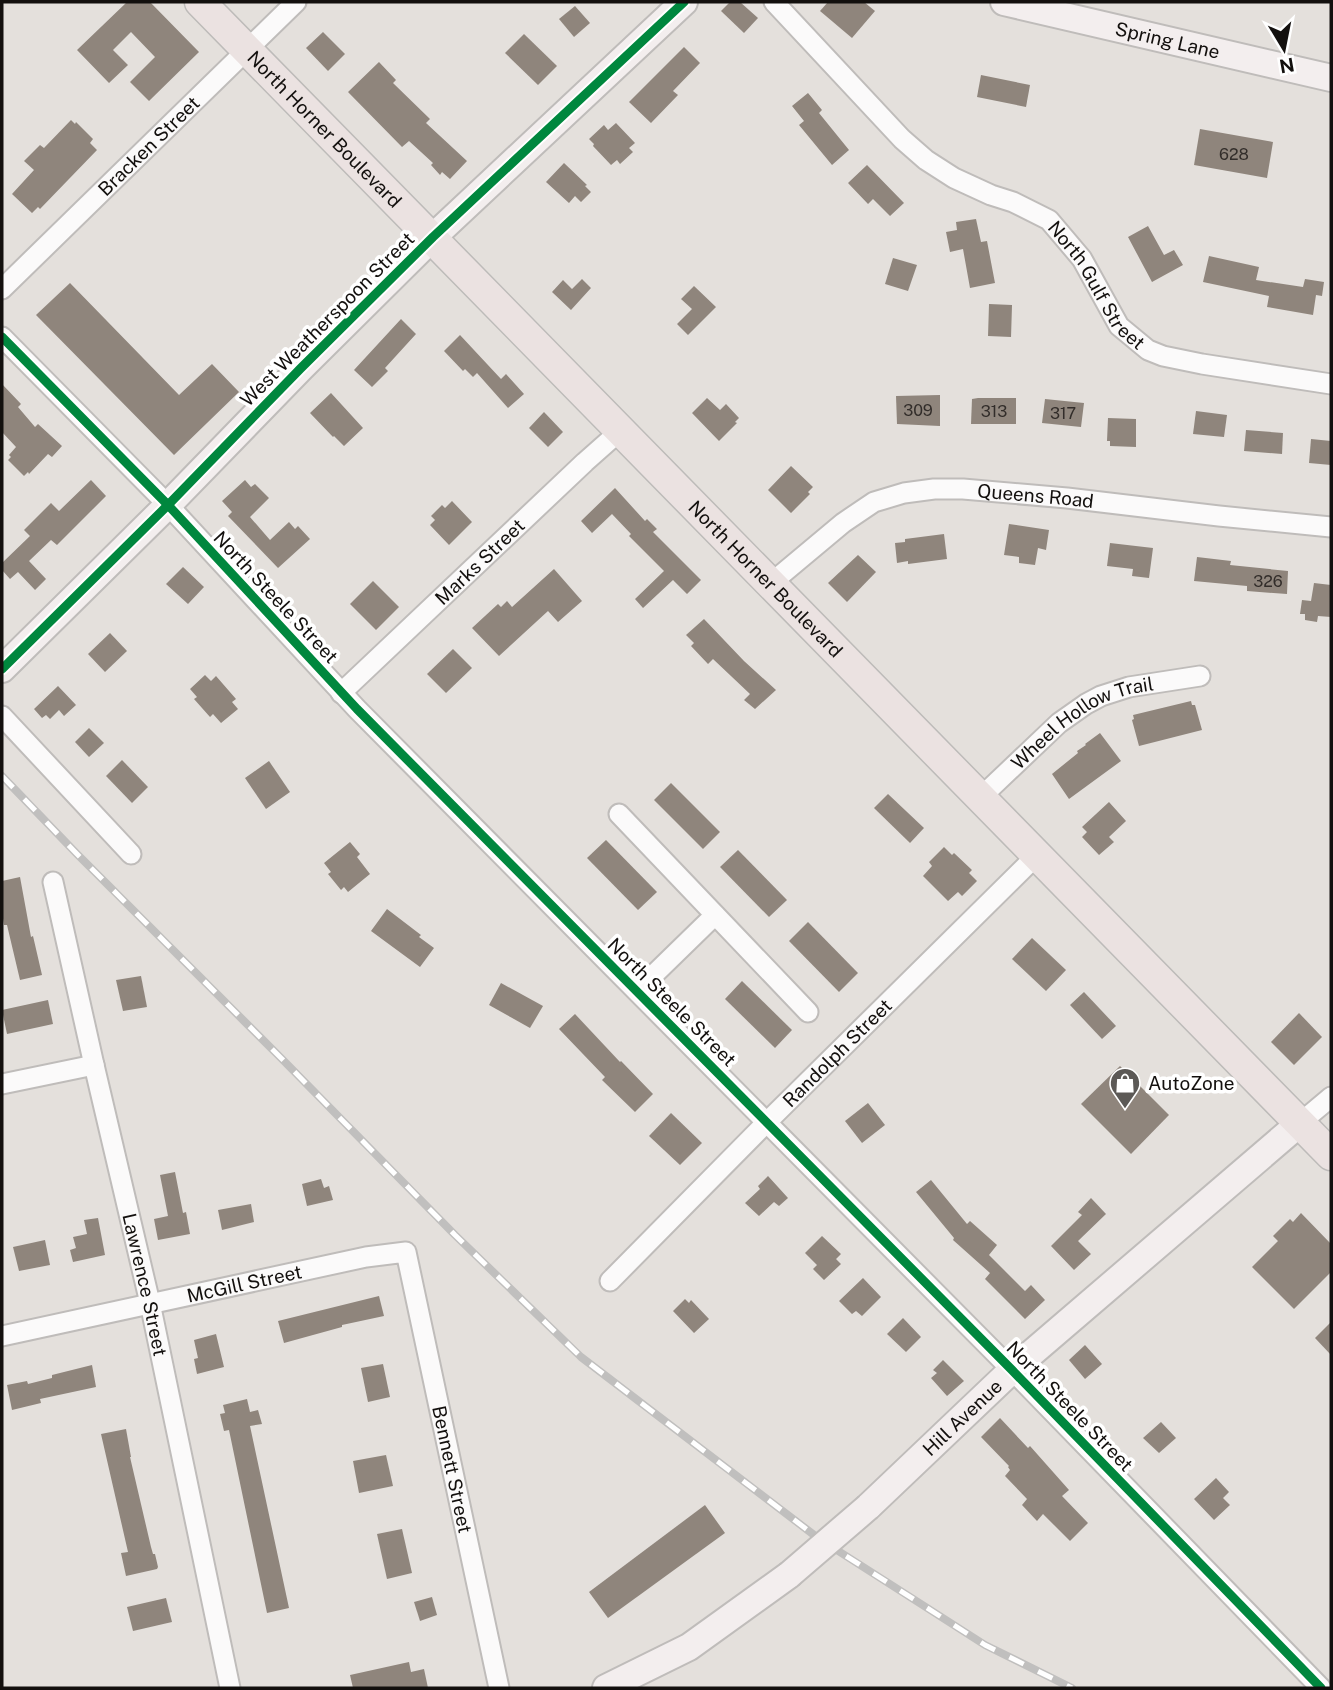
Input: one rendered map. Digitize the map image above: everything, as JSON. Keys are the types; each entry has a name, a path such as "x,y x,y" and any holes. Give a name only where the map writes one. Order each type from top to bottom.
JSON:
{"main road":[{"name":"North Horner Boulevard","path":"200,2 1331,1155"}],"street":[{"name":"Bracken Street","path":"2,289 296,2"},
{"name":"West Weatherspoon Street","path":"2,669 433,237 684,2"},
{"name":"North Gulf Street","path":"774,2 902,139 926,159 954,178 1049,220 1082,260 1119,326 1148,350 1202,364 1331,384"},
{"name":"Spring Lane","path":"1004,2 1331,78"},
{"name":"North Steele Street","path":"2,337 168,505 341,693 1013,1370 1321,1688"},
{"name":"Marks Street","path":"341,693 620,431"},
{"name":"Queens Road","path":"770,584 843,523 874,502 904,493 934,489 1067,498 1331,527"},
{"name":"Wheel Hollow Trail","path":"980,799 1059,723 1086,704 1129,687 1200,676"},
{"path":"2,716 131,854"},
{"path":"619,814 808,1012"},
{"name":"Randolph Street","path":"610,1281 1036,856"},
{"name":"Lawrence Street","path":"53,882 93,1065 150,1303 230,1688"},
{"path":"637,991 715,915"},
{"path":"2,1084 93,1065"},
{"path":"1300,1123 1331,1097"},
{"name":"Hill Avenue","path":"606,1688 689,1647 789,1575 868,1507 1013,1370 1300,1123"},
{"name":"McGill Street","path":"2,1336 366,1257 405,1252"},
{"name":"Bennett Street","path":"405,1252 499,1688"}],"building":[{"path":"127,2 150,2 199,52 149,101 130,82 155,57 131,32 113,50 128,65 109,83 77,50"},
{"path":"730,2 740,2 758,18 744,33 721,11"},
{"path":"828,2 864,2 875,11 852,38 820,11"},
{"path":"575,6 590,23 574,37 559,19"},
{"path":"323,32 345,54 328,71 306,48"},
{"path":"524,34 557,66 538,85 505,53"},
{"path":"684,47 700,63 673,91 678,95 651,123 629,102"},
{"path":"379,62 396,80 393,83 430,119 426,123 467,161 450,179 442,172 440,175 431,165 433,163 409,141 402,147 348,92"},
{"path":"981,75 1030,85 1026,107 977,97"},
{"path":"808,93 822,110 819,113 849,150 832,165 799,125 804,121 792,106"},
{"path":"71,120 93,139 90,143 97,150 40,209 38,207 32,213 12,194 34,170 24,161 40,145 44,148"},
{"path":"616,123 635,143 629,148 633,152 620,164 617,160 611,165 589,139 604,125 608,130"},
{"path":"1200,129 1273,142 1267,178 1194,165"},
{"path":"564,163 591,192 581,202 575,196 569,203 546,182"},
{"path":"867,165 904,203 890,216 873,199 868,204 848,183"},
{"path":"976,219 981,242 987,241 995,283 970,288 963,249 950,252 946,232 957,230 956,222"},
{"path":"1148,226 1164,255 1174,250 1183,265 1152,282 1128,237"},
{"path":"1209,256 1259,267 1256,280 1303,287 1305,279 1324,282 1322,296 1316,295 1313,315 1267,307 1269,296 1203,282"},
{"path":"893,258 917,265 908,291 885,284"},
{"path":"582,279 591,288 571,310 552,292 563,280 572,289"},
{"path":"70,283 179,395 212,364 239,392 174,455 36,315"},
{"path":"694,286 716,307 688,335 677,324 692,309 681,299"},
{"path":"989,304 1012,305 1011,337 988,336"},
{"path":"401,319 416,334 385,368 388,371 372,387 354,370"},
{"path":"460,335 501,379 506,374 524,394 508,408 477,373 473,377 465,369 463,371 444,351"},
{"path":"2,384 21,404 18,407 35,427 38,424 62,446 52,457 48,454 24,476 8,460 16,447 2,432"},
{"path":"331,393 363,428 344,446 310,413"},
{"path":"940,395 940,426 897,424 896,396"},
{"path":"707,398 720,410 726,404 739,418 719,441 692,413"},
{"path":"1016,398 1016,424 971,424 972,399"},
{"path":"1045,399 1084,403 1081,427 1042,423"},
{"path":"1196,411 1227,415 1224,437 1193,434"},
{"path":"544,412 563,432 548,447 529,428"},
{"path":"1108,418 1136,419 1136,447 1110,446 1110,441 1107,441"},
{"path":"1246,430 1283,433 1282,454 1244,451"},
{"path":"1311,439 1331,441 1331,465 1309,463"},
{"path":"791,466 813,487 808,492 810,494 791,513 768,490"},
{"path":"91,480 106,496 57,545 51,540 29,561 46,579 35,590 18,572 10,579 2,570 2,563 30,536 24,530 51,503 59,511"},
{"path":"245,480 251,487 255,484 269,498 250,517 270,540 289,522 295,529 298,526 310,539 278,568 228,516 232,512 222,501"},
{"path":"615,488 645,521 647,519 657,529 653,532 701,580 687,594 673,580 643,608 635,599 664,571 629,536 631,534 612,514 592,533 581,521"},
{"path":"452,501 472,522 449,545 430,525 435,520 431,516 442,505 445,508"},
{"path":"1009,524 1049,530 1046,550 1038,548 1035,565 1019,563 1019,557 1004,555"},
{"path":"944,534 947,559 897,563 895,543 905,542 905,539"},
{"path":"1110,543 1153,548 1149,578 1132,576 1133,569 1107,566"},
{"path":"858,555 876,572 847,602 828,583"},
{"path":"1197,557 1231,561 1230,565 1288,571 1287,594 1247,591 1247,586 1194,581"},
{"path":"183,567 204,587 188,604 166,584"},
{"path":"554,569 582,601 558,622 548,611 499,656 472,628 498,604 501,607 507,601 512,607"},
{"path":"373,581 399,607 376,630 350,604"},
{"path":"1314,583 1331,585 1331,617 1318,616 1317,622 1305,620 1305,614 1300,614 1302,600 1311,601"},
{"path":"704,619 776,690 755,709 744,700 750,694 713,659 708,664 691,646 694,643 686,635"},
{"path":"110,633 127,651 105,672 88,654"},
{"path":"453,649 472,668 446,693 427,674"},
{"path":"205,675 211,681 216,676 236,699 232,702 238,709 221,723 213,714 210,717 194,699 197,697 190,689"},
{"path":"58,686 76,705 64,716 59,710 50,719 46,715 42,718 34,709"},
{"path":"1191,701 1192,705 1195,705 1202,730 1139,746 1133,715"},
{"path":"89,728 104,743 89,757 75,742"},
{"path":"1100,733 1121,761 1069,799 1052,774"},
{"path":"122,760 148,787 132,803 106,776"},
{"path":"269,761 290,792 266,809 245,778"},
{"path":"671,783 720,832 703,849 654,800"},
{"path":"888,794 924,828 910,843 874,808"},
{"path":"1109,802 1126,821 1109,837 1114,842 1099,855 1082,837 1087,832 1082,827"},
{"path":"606,840 657,892 638,910 587,858"},
{"path":"350,842 360,854 357,857 370,874 348,892 344,887 341,890 328,874 331,872 324,863"},
{"path":"944,847 972,870 969,873 977,881 962,896 958,892 948,901 923,876 932,866 929,862"},
{"path":"738,850 787,900 769,917 720,867"},
{"path":"20,877 31,937 33,936 42,975 20,980 7,925 4,925 2,881"},
{"path":"387,909 434,948 420,967 371,931"},
{"path":"808,922 858,973 839,992 789,941"},
{"path":"1032,938 1066,970 1046,991 1012,959"},
{"path":"141,976 147,1007 123,1011 116,980"},
{"path":"742,981 792,1030 775,1048 725,999"},
{"path":"501,983 543,1006 530,1028 489,1005"},
{"path":"1084,992 1116,1026 1102,1039 1070,1005"},
{"path":"48,1000 53,1024 7,1034 2,1010"},
{"path":"1299,1013 1322,1037 1294,1065 1271,1042"},
{"path":"575,1014 653,1094 635,1112 602,1080 605,1077 559,1029"},
{"name":"AutoZone","path":"1120,1066 1169,1115 1131,1154 1081,1104"},
{"path":"868,1103 885,1125 862,1143 845,1121"},
{"path":"671,1113 702,1143 680,1165 649,1136"},
{"path":"175,1172 190,1234 158,1240 154,1219 168,1216 160,1175"},
{"path":"768,1176 788,1198 779,1206 774,1202 759,1216 745,1203 760,1189 758,1186"},
{"path":"321,1179 324,1188 329,1186 333,1200 307,1206 302,1184"},
{"path":"931,1180 967,1224 970,1221 997,1245 989,1255 1025,1291 1031,1285 1045,1300 1025,1319 985,1279 990,1273 953,1240 916,1192"},
{"path":"1091,1198 1106,1214 1078,1241 1091,1254 1074,1270 1051,1246 1082,1215 1078,1212"},
{"path":"251,1204 254,1222 222,1230 218,1210"},
{"path":"1301,1213 1331,1244 1331,1272 1294,1309 1252,1267 1278,1241 1273,1236 1290,1219 1293,1222"},
{"path":"98,1218 105,1255 73,1262 70,1250 76,1248 73,1237 87,1234 84,1220"},
{"path":"822,1236 841,1254 836,1259 841,1264 824,1280 813,1269 817,1265 805,1253"},
{"path":"45,1240 50,1265 19,1271 13,1247"},
{"path":"863,1278 881,1297 862,1316 856,1311 852,1314 839,1301"},
{"path":"379,1296 384,1316 342,1325 284,1343 278,1321"},
{"path":"685,1299 689,1303 691,1300 709,1319 694,1333 673,1311"},
{"path":"903,1318 921,1337 906,1352 887,1334"},
{"path":"1331,1322 1331,1355 1315,1338"},
{"path":"216,1334 224,1367 197,1374 194,1359 198,1358 194,1340"},
{"path":"1085,1345 1102,1364 1085,1379 1069,1360"},
{"path":"943,1360 964,1381 947,1396 931,1378 937,1373 933,1370"},
{"path":"383,1364 390,1397 368,1402 361,1368"},
{"path":"92,1365 96,1387 40,1399 41,1403 12,1410 7,1385 27,1381 28,1384"},
{"path":"247,1399 250,1412 258,1410 262,1424 250,1426 289,1608 267,1613 229,1430 224,1431 220,1414 225,1413 223,1405"},
{"path":"1000,1418 1028,1448 1030,1446 1069,1490 1062,1496 1088,1523 1070,1541 1043,1514 1037,1521 1022,1505 1027,1499 1005,1476 1010,1470 1009,1466 981,1437"},
{"path":"1161,1422 1176,1438 1159,1453 1143,1438"},
{"path":"126,1429 130,1457 158,1567 126,1576 121,1553 128,1552 101,1434"},
{"path":"386,1455 393,1486 359,1493 353,1461"},
{"path":"1216,1478 1229,1492 1223,1498 1230,1505 1214,1520 1194,1499"},
{"path":"705,1505 725,1533 608,1618 589,1592"},
{"path":"402,1529 412,1573 387,1579 377,1534"},
{"path":"432,1597 437,1615 420,1621 414,1602"},
{"path":"166,1598 172,1622 133,1631 127,1607"},
{"path":"409,1662 411,1672 424,1669 428,1688 353,1688 350,1675"}],"railway":[{"path":"2,776 455,1235 581,1357 818,1538 985,1645 1072,1688"}],"cycle path":[{"path":"2,669 433,237 684,2"},
{"path":"2,337 168,505 357,709 1012,1370 1321,1688"}],"place":[{"name":"AutoZone","path":"1125,1110"}]}
